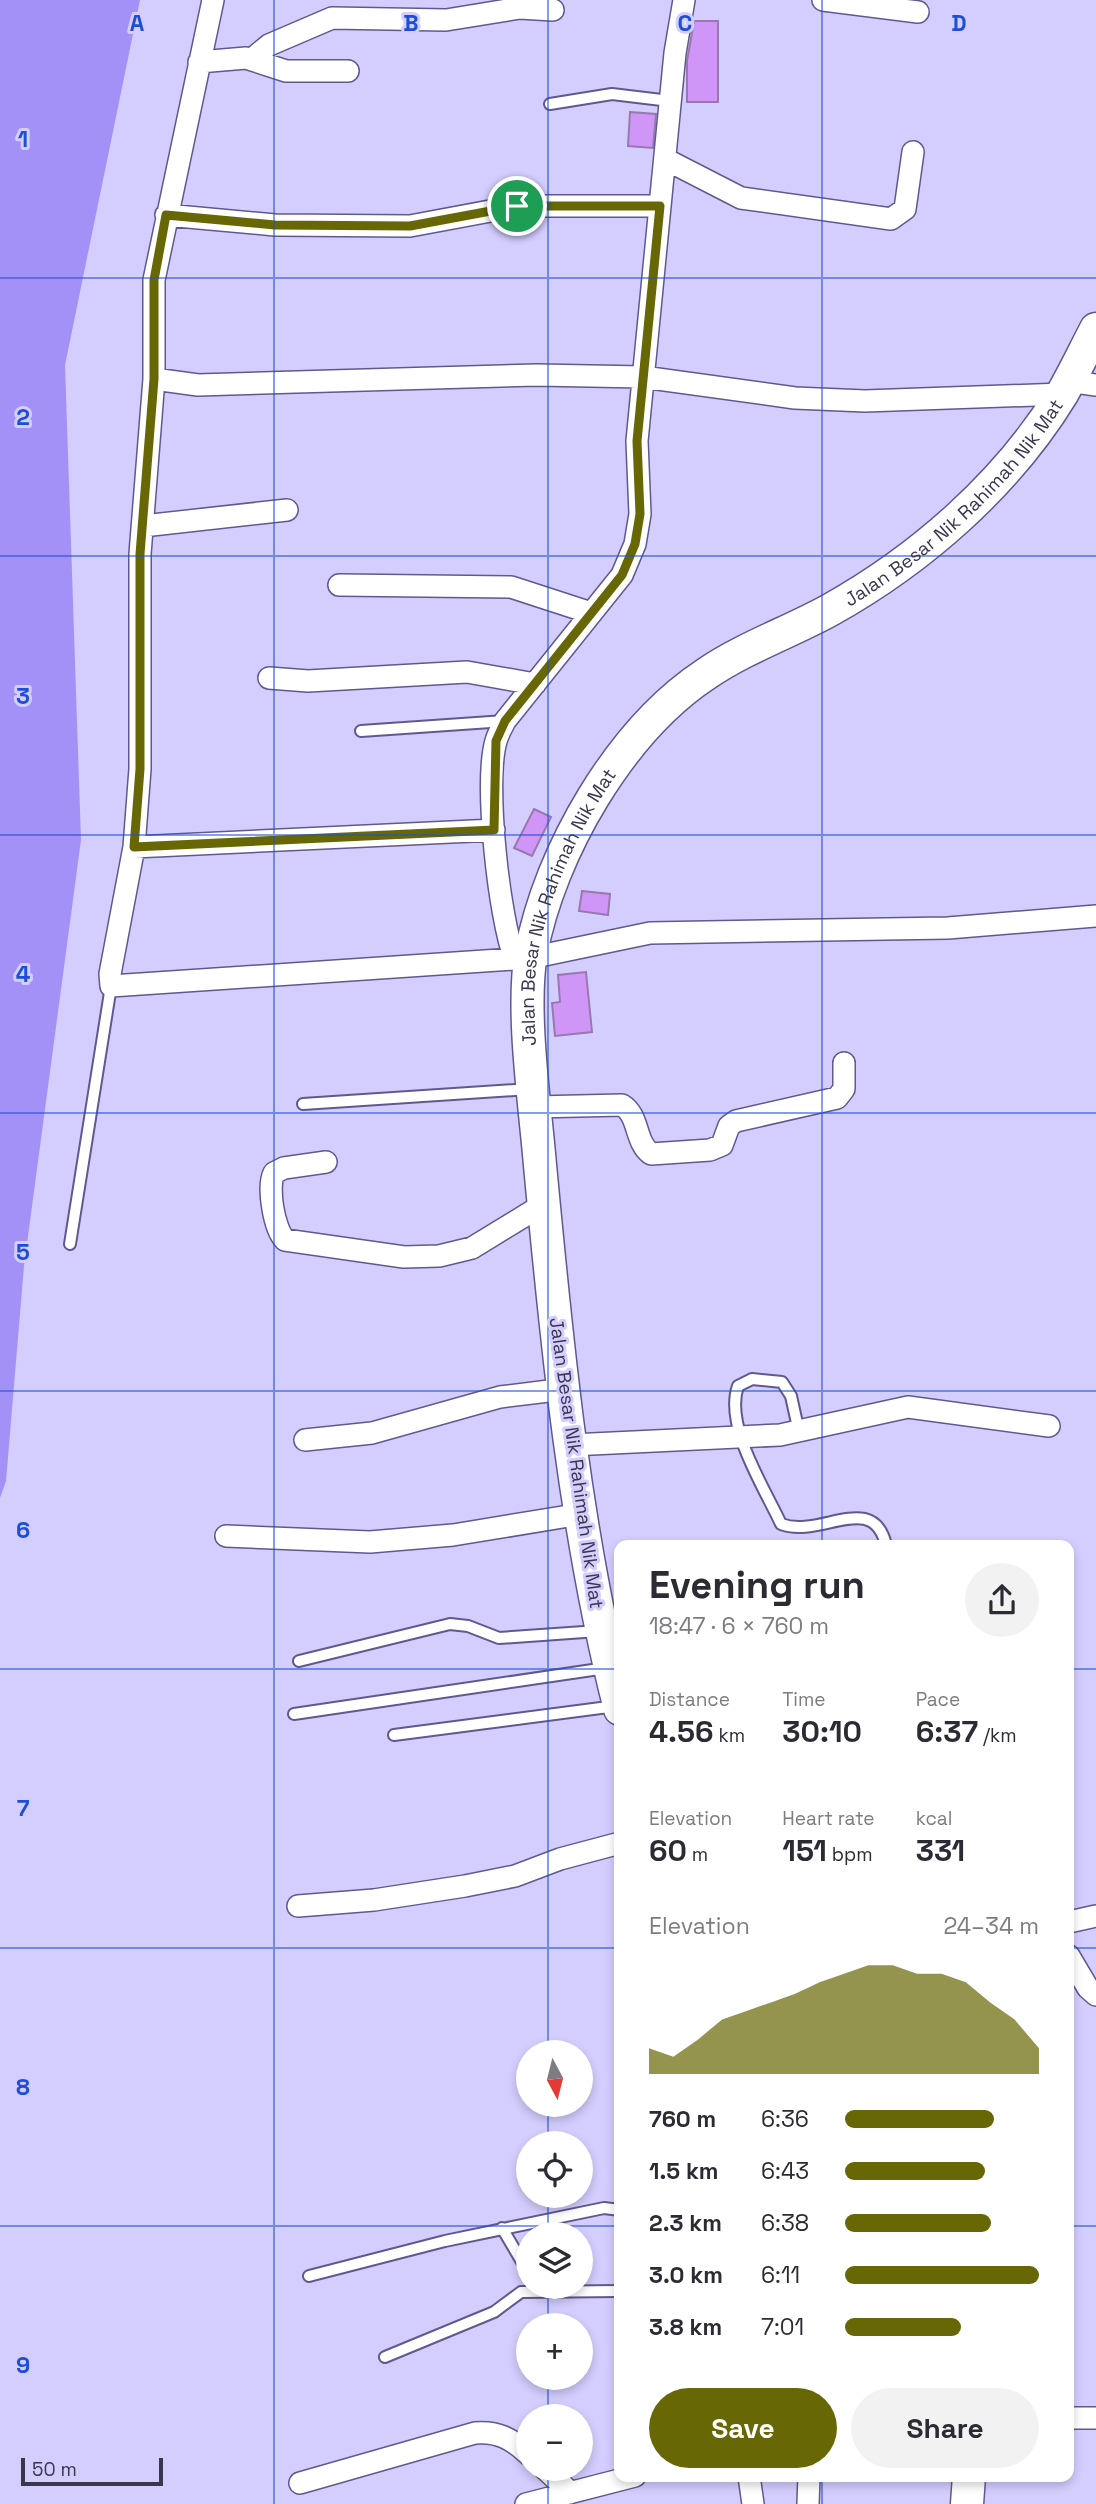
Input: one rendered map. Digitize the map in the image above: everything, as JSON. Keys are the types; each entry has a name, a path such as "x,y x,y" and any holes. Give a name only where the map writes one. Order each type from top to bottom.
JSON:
{"street":[{"path":"214,0 154,280 154,379 140,554 140,769 134,847 110,974 111,986 522,958 650,933 948,928 1096,916"},
{"path":"522,958 508,940 494,830 496,741 505,721 622,575 635,544 640,514 637,441 670,101 684,0"},
{"path":"823,0 918,12"},
{"path":"252,59 269,45 332,18 446,20 520,8 553,10"},
{"path":"199,62 252,59 286,71 348,71"},
{"path":"665,159 741,198 891,219 905,209 913,152"},
{"path":"166,215 275,225 410,226 517,206 660,206"},
{"name":"Jalan Besar Nik Rahimah Nik Mat","path":"614,1687 601,1630 571,1445 544,1204 522,958 549,891 589,807 618,760 659,711 707,673 831,609 884,576 991,487 1076,386 1096,328"},
{"path":"154,379 198,385 537,375 643,377 795,398 865,401 1076,386"},
{"path":"143,526 286,510"},
{"path":"339,586 511,587 591,613"},
{"path":"269,678 308,681 467,671 535,684"},
{"path":"134,847 494,830"},
{"path":"534,1098 622,1105 633,1118 639,1140 651,1154 710,1150 722,1145 729,1126 736,1121 837,1098 844,1089 844,1063"},
{"path":"326,1162 284,1168 274,1173 271,1184 278,1230 285,1240 404,1257 439,1256 472,1248 544,1204"},
{"path":"305,1440 372,1433 500,1397 565,1389"},
{"path":"571,1445 799,1432 908,1407 1049,1426"},
{"path":"226,1536 370,1542 453,1535 581,1514"},
{"path":"298,1906 374,1900 515,1877 560,1859 614,1845"},
{"path":"1074,1921 1096,1916"},
{"path":"1081,1965 1096,1995"},
{"path":"1074,2418 1096,2418"},
{"path":"300,2483 475,2433 500,2434 516,2445"},
{"path":"558,2481 571,2493"},
{"path":"526,2504 614,2482"},
{"path":"751,2482 753,2504"},
{"path":"808,2504 809,2482"},
{"path":"967,2504 969,2482"}],"lane":[{"path":"550,104 612,94 670,101"},
{"path":"361,731 505,721"},
{"path":"69,1244 111,986"},
{"path":"303,1104 534,1098"},
{"path":"799,1432 791,1396 782,1382 752,1379 738,1386 735,1394 738,1436 781,1524 802,1528 860,1518 875,1522 882,1528 885,1540"},
{"path":"299,1661 450,1624 468,1626 499,1638 601,1630"},
{"path":"294,1714 609,1667"},
{"path":"394,1735 614,1708"},
{"path":"309,2276 502,2228 604,2208 614,2209"},
{"path":"502,2228 516,2252"},
{"path":"593,2290 614,2291"},
{"path":"385,2357 494,2312 516,2294"}],"shaded area":[{"path":"0,0 140,0 65,365 81,840 24,1266 6,1481 0,1498"}],"building":[{"path":"694,21 718,21 718,102 687,102 687,61"},
{"path":"630,112 656,114 653,148 628,146"},
{"path":"534,809 551,817 532,856 514,848"},
{"path":"582,891 610,894 608,915 579,911"},
{"path":"586,972 592,1032 555,1036 552,1003 560,1002 558,975"}],"route":[{"path":"517,206 660,206 637,441 640,514 635,544 622,575 505,721 496,741 494,830 134,847 140,769 140,554 154,379 154,280 166,215 275,225 410,226 517,206"}]}
